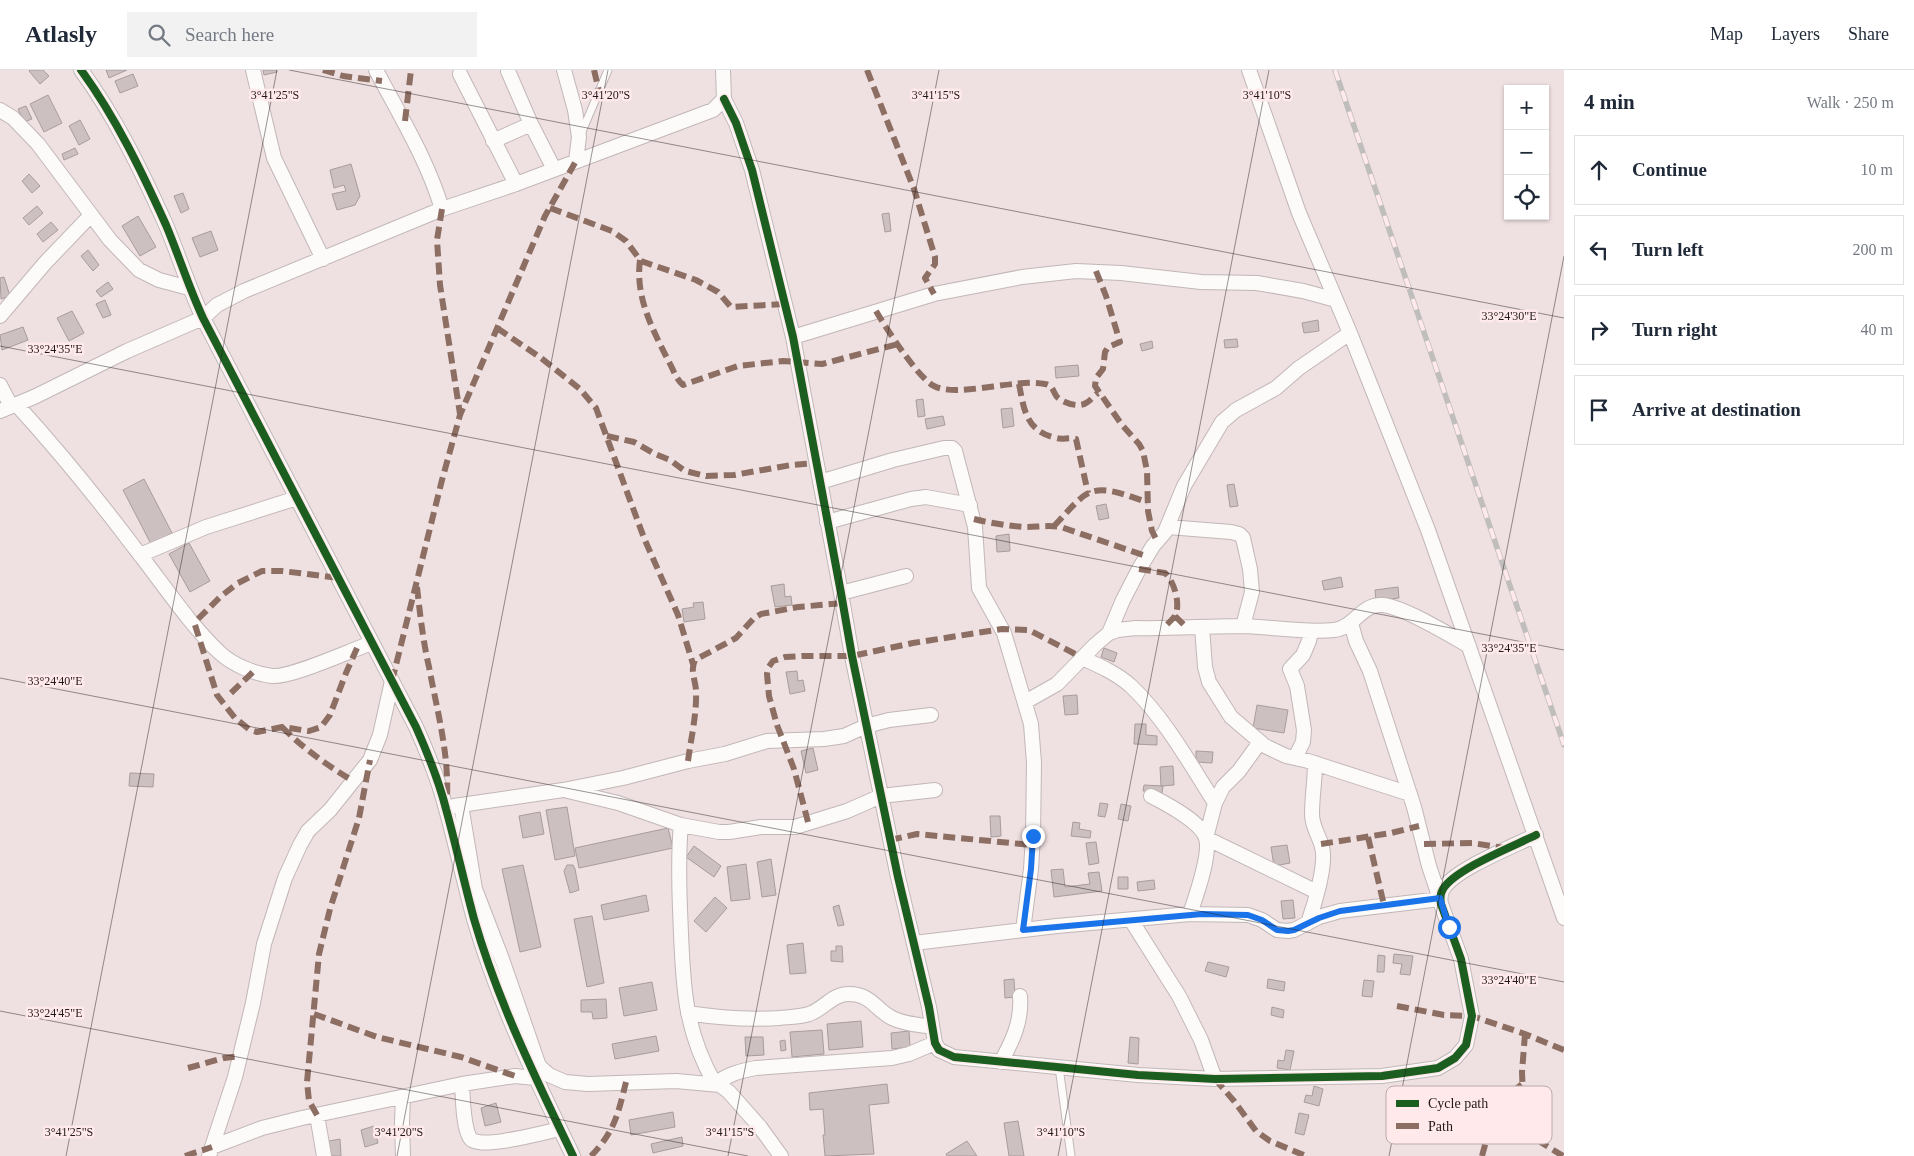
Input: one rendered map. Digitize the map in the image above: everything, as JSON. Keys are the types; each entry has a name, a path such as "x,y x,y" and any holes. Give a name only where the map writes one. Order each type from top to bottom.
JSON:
{"street":[{"path":"81,70 100,96 137,164 166,227 189,288 203,318 416,727 430,760 446,808 475,920 499,992 534,1078 573,1156"},
{"path":"254,70 274,158 323,259"},
{"path":"376,70 425,162 434,182 442,209"},
{"path":"564,70 579,137 576,160"},
{"path":"723,70 724,99 736,123 752,170 793,337 866,726 929,1008 935,1043 939,1050 954,1058 1138,1075 1215,1079 1382,1076 1432,1070 1446,1065 1462,1051 1468,1040 1472,1009 1461,959 1440,898 1410,794 1370,672 1356,641 1345,626"},
{"path":"1249,70 1299,213 1350,333 1425,521 1564,918"},
{"path":"508,71 531,124 554,169"},
{"path":"460,74 516,184"},
{"path":"9,407 127,351 203,318 217,305 244,291 442,209 516,184 713,110 724,99"},
{"path":"0,110 13,118 38,144 110,240 140,270 159,280 189,288"},
{"path":"493,141 531,124"},
{"path":"0,316 45,263 91,215"},
{"path":"793,337 934,294 1022,277 1076,271 1121,272 1201,282 1257,283 1303,291 1336,300"},
{"path":"1025,702 1057,684 1109,633 1139,569 1168,527 1184,486 1226,418 1236,410 1276,388 1299,368 1350,333"},
{"path":"0,385 9,407 46,438 195,625 221,654 254,672 272,676 284,675 372,643"},
{"path":"820,482 893,460 944,448 952,448 958,459 975,527 980,588 1002,629 1025,702 1033,737 1034,786 1031,869 1023,930"},
{"path":"827,522 911,499 926,497 970,505"},
{"path":"140,555 206,527 297,498"},
{"path":"1168,527 1231,532 1238,533 1242,537 1250,569 1252,592 1243,626"},
{"path":"841,593 906,576"},
{"path":"1109,633 1136,628 1243,626 1311,631 1345,626 1371,607 1384,605 1398,609 1442,630 1469,646"},
{"path":"1202,627 1205,667 1210,682 1231,717 1260,742 1273,751 1410,794"},
{"path":"1296,758 1303,742 1304,730 1296,682 1290,669 1303,655 1311,631"},
{"path":"1082,658 1118,676 1142,698 1157,715 1215,803"},
{"path":"211,1152 233,1083 253,1003 264,944 285,878 308,831 330,810 370,760 380,735 392,681"},
{"path":"446,808 563,790 623,778 688,761 725,754 767,741 824,739 844,736 866,726 888,720 931,715"},
{"path":"1190,914 1204,864 1206,838 1215,803 1223,787 1239,771 1260,742"},
{"path":"1308,923 1318,892 1323,852 1313,823 1315,763"},
{"path":"563,790 618,804 681,825 719,832 741,831 761,827 793,827 847,811 881,796 935,790"},
{"path":"1151,796 1181,812 1202,831 1206,838 1318,892"},
{"path":"461,805 475,889 542,1070 560,1080 588,1084 676,1081 715,1084 729,1092 760,1127 781,1156"},
{"path":"681,825 678,882 681,962 688,1013 698,1052 715,1084"},
{"path":"1440,898 1444,887 1464,872 1536,835"},
{"path":"914,943 1023,930 1190,914 1248,915 1262,920 1277,930 1294,930 1340,911 1440,898"},
{"path":"1131,920 1179,996 1201,1040 1215,1079"},
{"path":"688,1013 751,1020 797,1016 811,1013 840,995 851,994 868,1000 891,1017 932,1027"},
{"path":"1001,1062 1017,1030 1021,1012 1020,996"},
{"path":"715,1084 735,1072 756,1068 808,1066 892,1058 909,1054 935,1043"},
{"path":"211,1152 262,1128 317,1115 462,1084 515,1076 534,1078"},
{"path":"462,1084 467,1127 470,1139 475,1142 489,1144 560,1129"},
{"path":"403,1097 403,1156"},
{"path":"317,1115 324,1156"}],"lane":[{"path":"579,137 608,70"},
{"path":"1059,1067 1071,1156"}],"building":[{"path":"30,70 43,70 49,76 40,84"},
{"path":"106,70 127,70 109,78"},
{"path":"263,70 276,70 277,72 264,75"},
{"path":"133,74 138,86 120,93 115,81"},
{"path":"48,95 62,123 44,132 30,104"},
{"path":"26,106 32,119 24,122 18,109"},
{"path":"80,120 90,139 79,145 69,126"},
{"path":"75,148 78,154 64,160 62,154"},
{"path":"351,164 360,196 355,205 337,210 332,194 346,191 344,185 334,188 330,170"},
{"path":"29,174 40,186 32,193 22,181"},
{"path":"183,193 189,209 181,213 174,196"},
{"path":"37,206 43,213 29,225 23,218"},
{"path":"889,213 891,231 885,232 882,214"},
{"path":"138,216 156,247 140,256 122,226"},
{"path":"51,222 58,230 43,242 37,234"},
{"path":"211,231 218,250 200,257 192,238"},
{"path":"88,250 99,265 93,271 81,256"},
{"path":"4,277 10,296 1,299 0,278"},
{"path":"108,282 113,289 101,297 96,291"},
{"path":"105,300 111,315 103,318 96,304"},
{"path":"72,311 84,333 69,341 57,318"},
{"path":"1318,320 1319,331 1304,333 1302,323"},
{"path":"23,327 28,340 2,350 0,335"},
{"path":"1237,339 1238,347 1225,348 1224,340"},
{"path":"1152,341 1153,348 1142,351 1140,344"},
{"path":"1078,365 1079,376 1056,378 1055,367"},
{"path":"923,399 925,416 918,417 916,400"},
{"path":"1012,408 1014,426 1003,428 1001,409"},
{"path":"943,416 945,425 927,429 925,419"},
{"path":"144,479 172,533 151,544 123,490"},
{"path":"1234,484 1238,506 1230,507 1227,485"},
{"path":"1106,504 1109,518 1099,520 1096,506"},
{"path":"1009,534 1010,551 997,552 996,536"},
{"path":"189,543 210,581 190,592 169,554"},
{"path":"1341,577 1343,587 1324,590 1322,581"},
{"path":"784,584 785,597 791,596 792,605 775,607 771,586"},
{"path":"1398,587 1399,598 1376,601 1375,590"},
{"path":"703,602 705,619 684,622 682,609 694,607 693,603"},
{"path":"1104,648 1117,653 1114,662 1101,657"},
{"path":"797,671 798,681 803,680 805,691 790,694 786,672"},
{"path":"1077,695 1078,714 1065,715 1063,696"},
{"path":"1257,705 1288,710 1284,733 1253,728"},
{"path":"1135,724 1146,724 1146,735 1157,736 1157,745 1134,744"},
{"path":"813,748 818,770 806,773 801,751"},
{"path":"1196,751 1213,752 1212,763 1196,762"},
{"path":"1173,766 1174,785 1161,786 1160,767"},
{"path":"130,773 154,774 153,787 129,786"},
{"path":"1144,785 1163,786 1162,793 1143,791"},
{"path":"1100,803 1108,804 1105,817 1098,816"},
{"path":"1121,804 1131,806 1128,821 1118,819"},
{"path":"567,807 575,856 555,860 546,810"},
{"path":"540,812 544,834 523,838 519,816"},
{"path":"990,816 1000,816 1001,836 991,837"},
{"path":"1073,822 1080,823 1079,829 1091,831 1090,838 1071,836"},
{"path":"668,828 673,848 579,868 575,848"},
{"path":"1096,842 1099,863 1089,865 1086,843"},
{"path":"1287,845 1290,863 1274,866 1271,847"},
{"path":"694,846 721,866 714,877 686,857"},
{"path":"771,859 776,895 762,897 757,862"},
{"path":"746,864 750,899 731,901 727,867"},
{"path":"523,865 541,947 520,952 502,869"},
{"path":"567,865 573,865 575,869 579,890 570,893 564,871"},
{"path":"1063,869 1065,887 1090,884 1088,873 1099,872 1102,891 1054,897 1051,870"},
{"path":"1118,877 1128,877 1128,889 1118,889"},
{"path":"1154,880 1155,889 1138,891 1137,882"},
{"path":"646,895 649,911 604,920 601,905"},
{"path":"715,897 727,908 706,932 694,921"},
{"path":"1293,900 1295,918 1283,919 1281,901"},
{"path":"839,905 844,925 838,926 833,907"},
{"path":"592,916 604,983 587,987 574,919"},
{"path":"803,943 806,973 790,974 787,945"},
{"path":"836,946 842,946 843,962 831,961 831,951 836,951"},
{"path":"1394,954 1413,956 1410,975 1400,974 1402,964 1393,963"},
{"path":"1378,955 1385,956 1384,972 1377,972"},
{"path":"1208,962 1229,967 1226,977 1205,971"},
{"path":"1014,979 1015,997 1005,998 1004,980"},
{"path":"1268,979 1285,982 1284,991 1267,988"},
{"path":"1364,980 1374,981 1372,997 1362,996"},
{"path":"652,982 657,1010 624,1016 619,988"},
{"path":"606,999 607,1018 593,1019 592,1012 581,1012 581,1000"},
{"path":"1272,1007 1284,1010 1283,1018 1271,1015"},
{"path":"861,1021 863,1047 829,1050 827,1024"},
{"path":"822,1030 824,1054 792,1057 790,1032"},
{"path":"909,1031 910,1047 892,1049 891,1033"},
{"path":"656,1036 659,1051 615,1059 612,1044"},
{"path":"745,1037 763,1037 764,1055 746,1056"},
{"path":"1130,1037 1139,1038 1138,1064 1128,1063"},
{"path":"785,1040 786,1050 781,1051 780,1041"},
{"path":"1286,1050 1294,1051 1290,1070 1277,1068 1278,1060 1284,1061"},
{"path":"887,1084 889,1103 869,1105 874,1154 825,1156 823,1109 810,1110 809,1093"},
{"path":"1314,1086 1323,1089 1319,1106 1304,1102 1306,1095 1312,1096"},
{"path":"496,1103 501,1122 485,1126 481,1108"},
{"path":"673,1112 675,1127 631,1135 629,1120"},
{"path":"1299,1113 1309,1115 1304,1135 1295,1133"},
{"path":"1018,1121 1024,1156 1009,1156 1004,1123"},
{"path":"374,1126 378,1143 365,1147 361,1130"},
{"path":"682,1137 683,1146 653,1153 651,1144"},
{"path":"340,1139 341,1156 330,1156 329,1141"},
{"path":"967,1141 977,1156 947,1156 946,1154"}],"railway":[{"path":"1335,70 1564,745"}],"marked path":[{"path":"323,70 343,76 382,81"},
{"path":"405,121 411,70"},
{"path":"594,70 599,91"},
{"path":"867,70 914,189 935,257 935,264 925,278 934,294"},
{"path":"392,681 460,415 545,216 576,161"},
{"path":"550,208 612,231 626,241 641,261 696,280 718,292 731,307 785,304"},
{"path":"442,209 437,240 440,285 460,414"},
{"path":"640,260 640,287 647,313 675,375 683,385 738,366 783,361 822,364 898,344"},
{"path":"1096,271 1120,342 1108,347 1105,352 1103,369 1096,378 1095,386 1143,451 1147,471 1148,511 1152,531 1157,541"},
{"path":"876,311 911,363 934,386 957,390 1019,383 1045,384 1051,387 1057,397 1075,405 1086,403 1098,393"},
{"path":"497,328 541,358 580,389 596,408 644,538 678,615 693,664"},
{"path":"1019,384 1025,411 1032,425 1046,435 1059,439 1076,439 1088,493"},
{"path":"607,436 634,442 670,460 685,471 706,476 734,475 791,465 816,463"},
{"path":"1054,526 1080,499 1096,491 1110,491 1147,502"},
{"path":"974,519 1019,527 1061,527 1146,556"},
{"path":"1139,569 1165,573 1174,587 1177,611 1164,628"},
{"path":"198,619 220,597 238,583 262,571 282,571 339,578"},
{"path":"417,587 425,647 444,748 447,797"},
{"path":"688,761 696,708 693,671 695,660 736,638 754,618 761,614 798,607 843,603"},
{"path":"1175,616 1187,628"},
{"path":"195,625 217,695 235,718 250,730 257,732 282,727 309,731 321,727 330,715 357,648"},
{"path":"808,822 794,769 777,725 769,696 767,674 768,668 773,661 785,657 852,656 913,643 1002,629 1029,630 1079,656"},
{"path":"231,693 254,671"},
{"path":"282,727 316,756 353,781"},
{"path":"317,1115 309,1101 307,1082 319,954 330,909 359,818 370,760"},
{"path":"1321,844 1391,833 1419,826"},
{"path":"890,840 917,834 1032,845"},
{"path":"1368,837 1384,905"},
{"path":"1424,844 1472,843 1505,848"},
{"path":"1397,1006 1444,1015 1472,1016 1564,1050"},
{"path":"314,1014 377,1037 461,1057 515,1076"},
{"path":"1523,1086 1525,1034"},
{"path":"188,1068 224,1058 240,1056"},
{"path":"1215,1079 1256,1131 1270,1141 1306,1156"},
{"path":"591,1156 611,1130 621,1104 626,1082"},
{"path":"1482,1156 1485,1144"},
{"path":"1544,1144 1563,1156"},
{"path":"185,1156 212,1147"}],"cycle path":[{"path":"81,70 106,107 138,165 166,225 203,318 416,727 440,788 474,919 494,980 545,1098 573,1156"},
{"path":"724,99 736,123 752,170 793,337 852,656 898,877 929,1007 935,1043 939,1050 954,1057 1138,1075 1215,1079 1382,1076 1438,1068 1455,1058 1466,1045 1472,1016 1461,959 1441,904 1440,896 1442,891 1450,881 1472,866 1536,835"}],"route":[{"path":"1033,836 1031,869 1023,930 1190,914 1232,914 1256,917 1277,930 1288,931 1340,911 1440,898 1449,927"}]}
